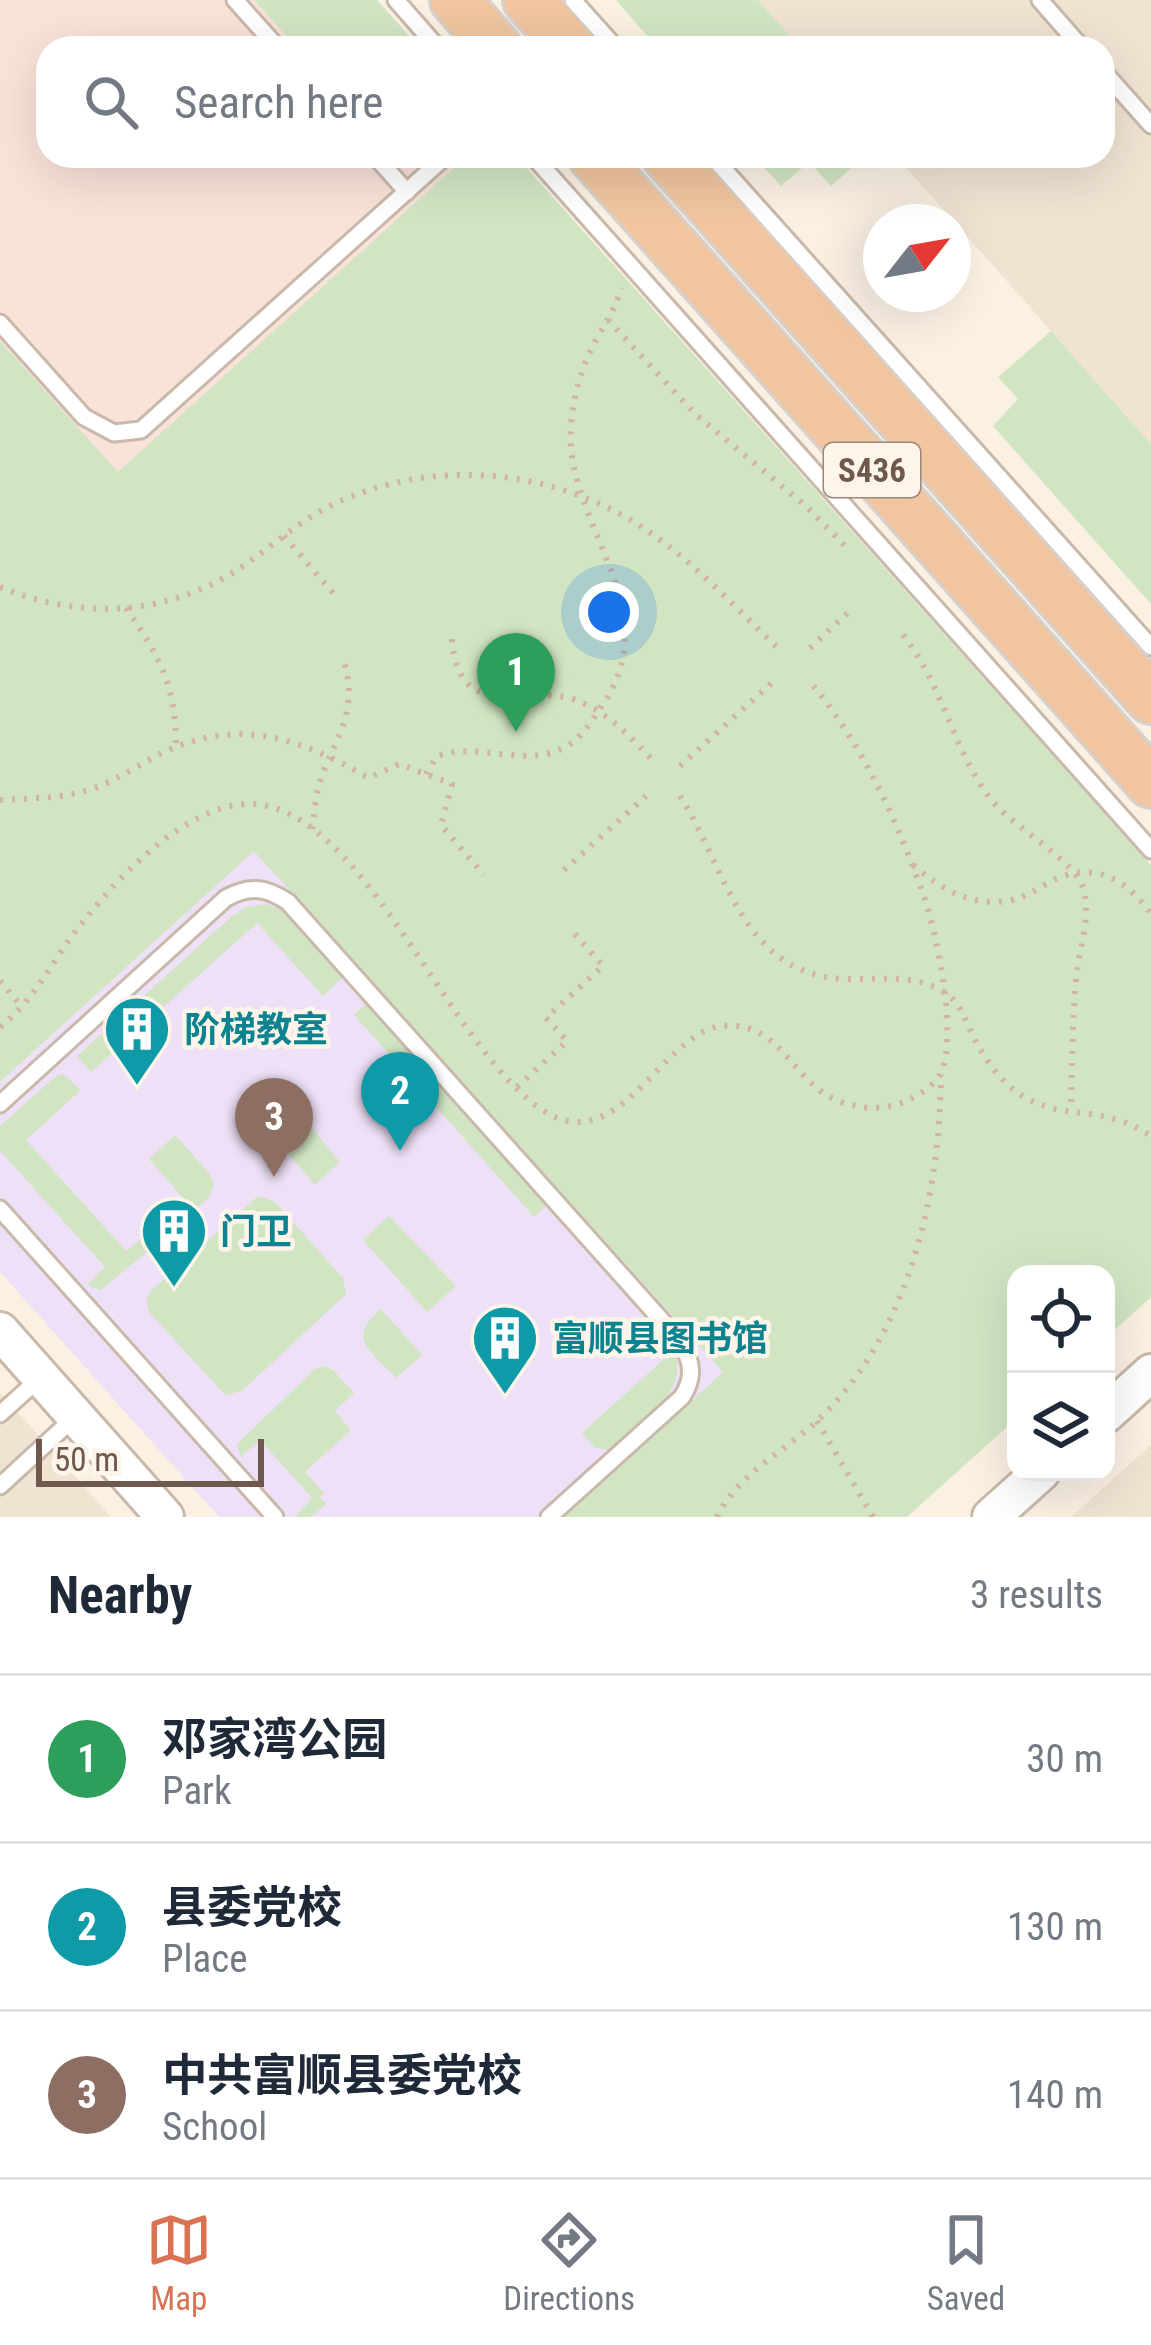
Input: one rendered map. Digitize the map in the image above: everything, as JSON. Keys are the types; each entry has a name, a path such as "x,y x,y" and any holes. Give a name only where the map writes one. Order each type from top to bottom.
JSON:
{"highway":[{"path":"455,0 486,36"},
{"path":"528,0 560,36"},
{"name":"S436","path":"604,168 1151,783"},
{"name":"S436","path":"678,168 1151,700"}],"street":[{"path":"0,1331 165,1517"},
{"path":"1115,1406 1151,1373"},
{"path":"992,1517 1032,1481"}],"lane":[{"path":"235,0 267,36"},
{"path":"396,0 428,36"},
{"path":"573,0 605,36"},
{"path":"1040,0 1072,36"},
{"path":"1115,84 1151,125"},
{"path":"385,168 407,192"},
{"path":"0,323 84,417 114,433 141,430 433,168"},
{"path":"544,168 1151,850"},
{"path":"723,168 1151,647"},
{"path":"0,1104 226,898 256,888 273,891 288,902 681,1342 689,1357 691,1384 682,1396 549,1517"},
{"path":"0,1209 275,1517"},
{"path":"0,1414 41,1377"},
{"path":"0,1486 76,1416"}],"path":[{"path":"426,774 437,756 452,752 533,756 562,749 581,735 608,697 621,661 624,611 613,567 580,496 572,455 574,406 586,361 617,304 623,275"},
{"path":"608,320 694,413 807,507 844,546"},
{"path":"0,587 61,607 126,608 186,595 222,579 327,508 361,494 439,476 515,478 580,496 656,536 777,647"},
{"path":"284,536 333,593"},
{"path":"126,608 168,677 176,747"},
{"path":"809,648 851,610"},
{"path":"903,635 939,691 960,748 991,799 1082,880 1086,913 1076,980 1071,1110"},
{"path":"452,639 460,670 490,696 553,696 598,711 653,760"},
{"path":"312,829 318,787 346,722 349,680 344,661"},
{"path":"680,766 776,679"},
{"path":"717,1517 740,1484 817,1421 865,1363 907,1275 935,1172 946,1038 927,906 883,792 808,679"},
{"path":"0,800 63,797 88,790 176,747 224,735 255,734 302,744 368,778 399,764 452,784 441,825 484,875"},
{"path":"564,870 646,796"},
{"path":"680,796 706,840 742,921 788,963 831,978 898,977 942,991 955,1001 1003,1082 1034,1103 1112,1116 1151,1136"},
{"path":"0,1027 22,1008 113,887 176,832 226,806 270,806 312,829 383,906 469,1031 517,1087 556,1118 594,1120 619,1107 702,1033 726,1025 768,1038 826,1096 861,1107 892,1107 908,1101 941,1072"},
{"path":"913,865 954,895 989,902 1028,895 1076,872 1100,871 1128,886 1151,914"},
{"path":"517,1087 567,1041 546,1018 603,966 572,932"},
{"path":"0,981 22,1008"},
{"path":"817,1421 873,1517"}],"shaded area":[{"path":"0,0 377,0 409,36 36,36 36,168 454,168 118,473 0,341"},
{"path":"758,0 1151,0 1151,444 971,241 971,204 938,204 907,168 1115,168 1115,36 790,36"},
{"path":"254,850 724,1373 565,1517 219,1517 0,1272 0,1082"},
{"path":"0,1393 24,1419 111,1517 0,1517"},
{"path":"1151,1445 1151,1517 1071,1517 1115,1481"}],"green space":[{"path":"254,0 377,0 409,36 286,36"},
{"path":"616,0 758,0 790,36 648,36"},
{"path":"454,168 527,168 1151,865 1151,1297 1115,1330 1115,1265 1007,1265 1007,1427 907,1517 565,1517 723,1372 254,851 0,1082 0,341 118,472"},
{"path":"765,168 802,168 781,186"},
{"path":"814,168 851,168 831,186"},
{"path":"1051,331 1151,444 1151,604 993,426 1018,399 998,377"},
{"path":"266,904 288,913 344,976 323,996 257,923 91,1072 77,1056 232,916"},
{"path":"367,1003 548,1204 534,1217 354,1015"},
{"path":"63,1074 81,1090 26,1140 126,1251 140,1240 149,1250 101,1290 87,1285 105,1267 0,1151 0,1126"},
{"path":"271,1079 340,1162 315,1185 250,1110 253,1097"},
{"path":"175,1135 214,1184 209,1197 180,1223 170,1212 184,1199 149,1159"},
{"path":"258,1196 275,1202 343,1278 346,1294 242,1391 225,1395 149,1312 146,1300"},
{"path":"389,1216 456,1286 427,1312 363,1240"},
{"path":"381,1309 422,1355 396,1378 363,1337"},
{"path":"674,1350 675,1380 659,1407 608,1450 595,1448 582,1433"},
{"path":"323,1366 354,1393 335,1411 351,1430 305,1472 324,1493 320,1497 326,1504 311,1517 295,1517 312,1498 260,1440 241,1457 237,1444"}],"place":[{"name":"邓家湾公园","path":"516,732"},
{"name":"阶梯教室","path":"137,1088"},
{"name":"县委党校","path":"400,1151"},
{"name":"中共富顺县委党校","path":"274,1177"},
{"name":"门卫","path":"174,1290"},
{"name":"富顺县图书馆","path":"505,1397"}]}
